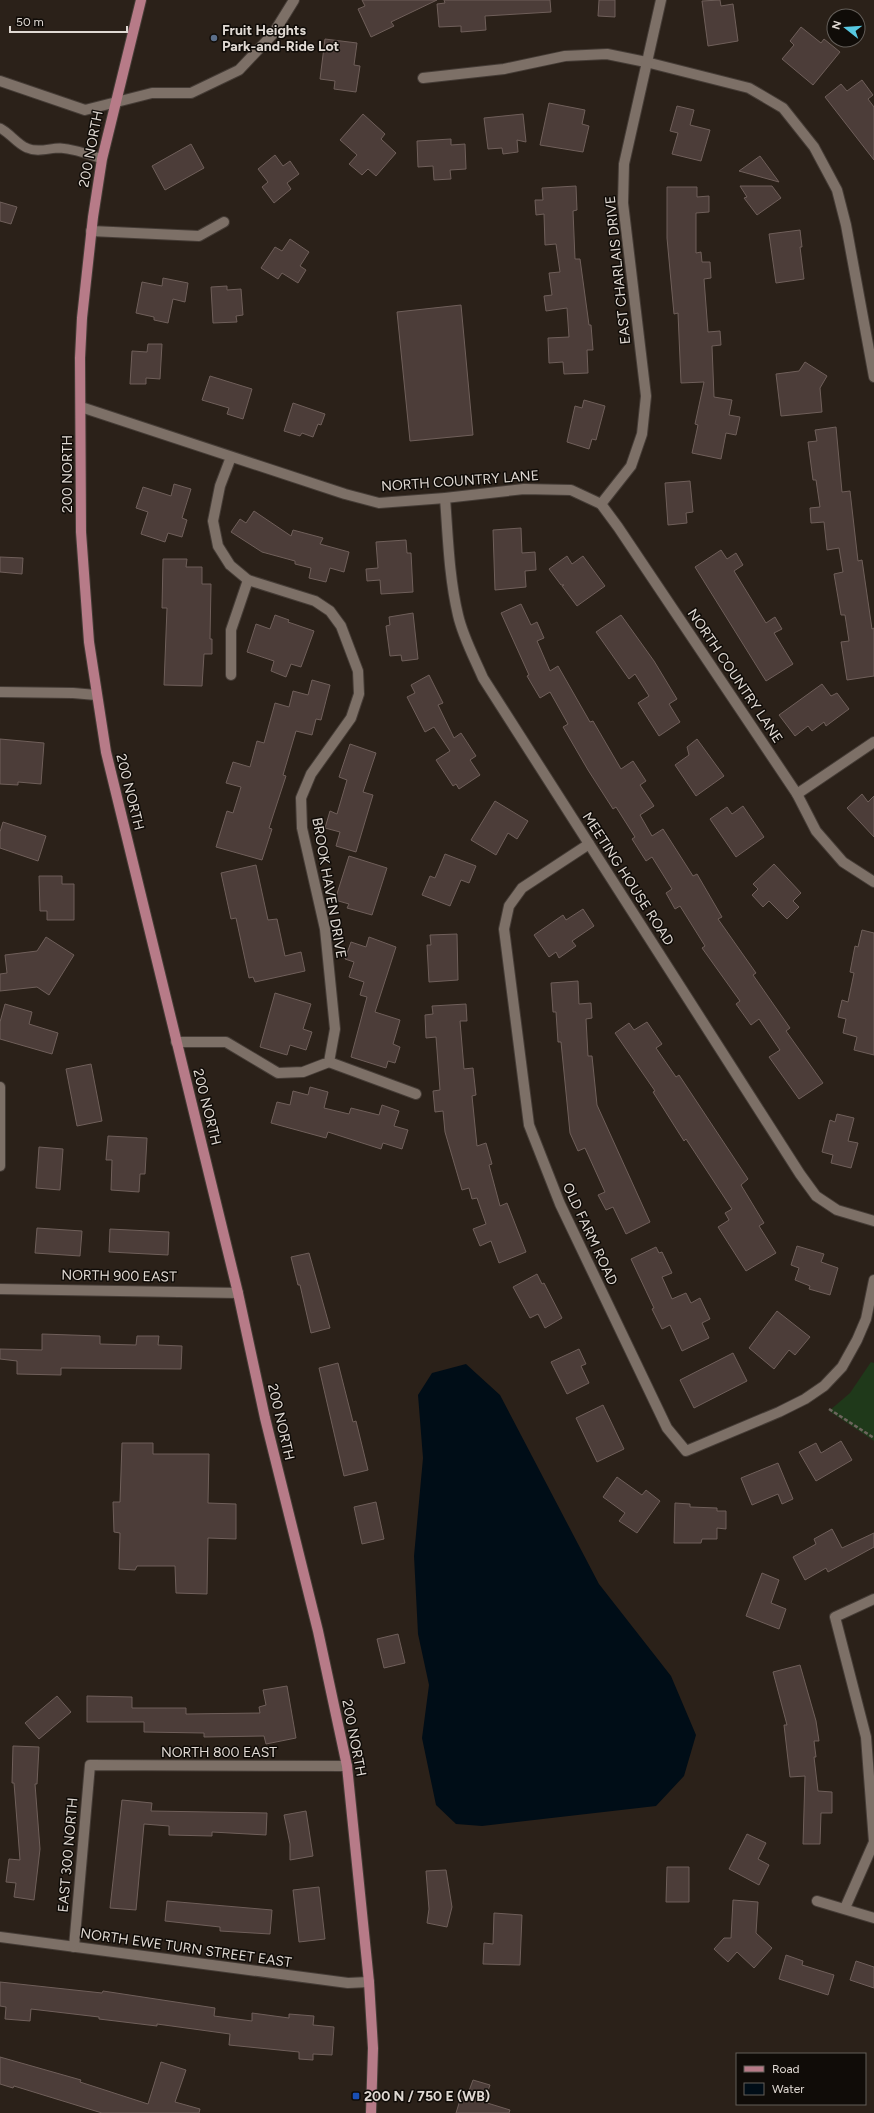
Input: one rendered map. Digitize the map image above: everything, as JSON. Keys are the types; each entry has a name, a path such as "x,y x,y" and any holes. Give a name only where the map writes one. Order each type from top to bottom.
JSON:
{"main road":[{"name":"200 NORTH","path":"141,0 114,103 102,159 91,231 82,318 81,407 83,574 96,695 106,752 238,1292 265,1418 318,1631 347,1766 369,1982 373,2048 371,2113"}],"street":[{"path":"0,81 85,110 152,93 191,93 239,70 273,34 294,0"},
{"name":"EAST CHARLAIS DRIVE","path":"601,504 631,466 642,434 646,396 622,203 624,164 661,0"},
{"path":"423,78 504,69 565,56 607,54 646,62 749,88 783,108 814,148 837,190 846,225 874,377"},
{"path":"91,231 199,236 224,222"},
{"name":"NORTH COUNTRY LANE","path":"81,407 345,494 379,502 445,498 524,489 555,489 570,490 601,504 618,527 797,794 816,831 843,862 874,882"},
{"name":"BROOK HAVEN DRIVE","path":"231,457 220,486 213,521 218,546 230,565 248,580 314,601 330,611 341,626 358,671 360,694 351,718 311,774 301,798 302,828 325,929 335,1029 329,1062"},
{"name":"MEETING HOUSE ROAD","path":"445,498 452,584 458,616 468,645 483,678 800,1174 816,1196 837,1210 874,1221"},
{"path":"231,674 231,630 248,580"},
{"path":"0,692 73,693 96,695"},
{"path":"797,794 874,742"},
{"name":"OLD FARM ROAD","path":"589,844 522,888 508,906 504,929 529,1125 560,1204 667,1428 686,1451 779,1412 805,1399 824,1386 842,1367 857,1340 866,1320 874,1280"},
{"path":"176,1042 226,1042 278,1073 303,1072 329,1062 416,1094"},
{"path":"0,1166 1,1087"},
{"name":"NORTH 900 EAST","path":"0,1288 238,1292"},
{"path":"844,1908 874,1842 866,1737 835,1617 874,1599"},
{"name":"NORTH 800 EAST","path":"90,1765 347,1766"},
{"name":"EAST 300 NORTH","path":"74,1947 90,1765"},
{"path":"816,1901 874,1918"},
{"name":"NORTH EWE TURN STREET EAST","path":"0,1937 348,1983 369,1982"}],"lane":[{"path":"0,128 25,148 43,151 58,148 73,150 102,159"}],"path":[{"path":"828,1409 874,1438"}],"green space":[{"path":"871,1362 874,1363 874,1441 829,1411 850,1393"}],"water":[{"path":"466,1364 500,1395 599,1584 671,1676 696,1735 684,1776 656,1806 482,1826 456,1824 436,1805 422,1738 429,1685 418,1634 414,1556 423,1458 418,1395 432,1373"}],"building":[{"path":"362,0 437,0 391,22 394,26 371,37 358,9 365,6"},
{"path":"444,0 550,0 551,12 485,16 486,30 461,32 461,26 439,27 437,4 445,3"},
{"path":"599,0 615,0 615,17 598,16"},
{"path":"720,0 721,6 733,4 738,41 708,46 702,1"},
{"path":"801,27 821,43 824,39 826,41 826,48 835,48 840,52 813,85 782,59 794,45 790,41"},
{"path":"325,39 357,43 354,65 360,66 356,92 334,89 335,81 320,79"},
{"path":"862,80 873,95 868,99 874,107 874,160 825,97 841,84 847,91"},
{"path":"549,103 585,110 582,124 589,126 583,152 540,145"},
{"path":"677,106 694,110 690,125 710,130 701,161 672,154 678,133 670,131"},
{"path":"363,114 385,134 381,139 396,153 376,176 368,169 362,175 349,164 357,155 340,140"},
{"path":"523,114 526,142 517,140 518,152 503,154 502,148 488,149 484,118"},
{"path":"451,139 451,145 465,144 466,169 450,170 451,179 434,180 433,166 418,167 417,141"},
{"path":"191,144 204,168 165,190 152,166"},
{"path":"275,155 283,166 290,161 299,174 287,183 291,189 274,203 262,187 268,182 258,169"},
{"path":"760,156 779,182 739,171"},
{"path":"576,186 577,210 573,211 575,259 580,259 589,325 591,325 593,350 587,350 588,373 564,374 563,362 549,363 548,338 569,337 567,308 546,311 544,296 552,295 549,273 560,272 556,244 545,245 544,214 536,215 535,200 543,200 542,188"},
{"path":"740,186 772,186 781,198 757,215 744,198 747,197"},
{"path":"667,187 697,187 697,197 709,196 709,212 696,213 696,253 701,252 702,262 710,262 711,278 704,279 708,332 720,331 721,345 712,346 714,397 732,400 729,415 740,417 736,435 726,433 721,459 692,453 698,425 695,424 704,382 681,383 678,313 674,314 667,238"},
{"path":"0,202 17,207 11,224 0,221"},
{"path":"800,230 802,247 800,247 804,279 776,283 769,234"},
{"path":"290,239 309,252 300,266 306,270 298,283 282,273 278,279 261,268 275,247 282,251"},
{"path":"163,278 188,283 185,302 173,299 168,323 154,320 154,317 136,313 142,282 162,286"},
{"path":"227,286 227,290 241,289 243,315 236,316 237,322 213,323 211,287"},
{"path":"461,305 473,435 410,441 397,312"},
{"path":"148,344 162,344 160,379 146,378 146,384 130,384 132,351 147,352"},
{"path":"805,362 827,376 820,388 822,412 781,416 776,374 799,371"},
{"path":"210,376 252,389 243,419 227,414 229,408 202,400"},
{"path":"584,400 605,406 596,440 592,439 589,449 567,442 575,406 582,408"},
{"path":"293,403 325,414 321,425 318,424 313,437 302,433 300,436 284,431"},
{"path":"836,427 842,492 850,491 858,561 862,560 872,629 874,628 874,676 847,680 841,642 849,641 845,615 841,615 834,574 843,572 839,548 827,550 824,522 811,523 810,508 820,507 816,480 813,480 808,442 817,441 815,430"},
{"path":"690,481 693,512 686,513 687,523 668,525 665,483"},
{"path":"174,484 191,489 182,518 187,520 182,537 168,533 165,542 141,534 148,512 136,508 143,487 171,496"},
{"path":"254,511 291,536 293,530 323,538 320,544 349,552 344,572 330,568 326,582 309,578 311,568 295,564 295,561 262,552 231,532 240,519 246,523"},
{"path":"521,528 522,553 535,552 536,570 525,571 526,587 495,590 493,530"},
{"path":"406,540 407,553 411,553 413,592 381,594 380,580 367,581 366,569 378,568 376,542"},
{"path":"721,550 727,559 736,553 743,565 734,571 766,623 775,617 782,629 774,633 793,664 766,681 695,567"},
{"path":"567,556 572,564 583,556 605,586 577,606 562,586 564,585 561,585 549,569"},
{"path":"0,557 23,558 22,574 0,572"},
{"path":"163,559 187,559 186,567 202,567 202,584 211,584 210,639 212,639 212,654 204,654 202,686 164,685 167,608 162,608"},
{"path":"521,604 531,625 537,622 544,638 537,641 550,671 558,666 590,722 593,721 621,769 633,761 646,781 640,785 654,806 640,815 652,836 663,829 693,876 697,874 722,917 718,919 756,973 753,975 790,1028 786,1031 823,1083 799,1099 769,1057 780,1050 759,1019 751,1025 736,1004 740,1001 702,948 705,946 680,906 675,909 666,893 672,889 652,857 646,861 632,839 635,837 616,807 613,809 588,770 563,727 568,724 550,692 540,698 527,676 529,675 501,613"},
{"path":"413,613 418,659 402,661 401,655 390,656 386,626 390,625 389,617"},
{"path":"275,615 289,620 288,622 314,631 301,667 291,664 286,677 271,671 274,661 247,652 256,624 270,629"},
{"path":"621,615 654,661 677,699 669,704 680,722 659,736 638,703 649,696 635,674 629,679 596,632"},
{"path":"429,675 443,703 438,705 454,738 461,733 476,756 470,760 480,775 459,789 456,784 453,786 436,760 450,751 434,727 425,732 407,697 415,693 411,685"},
{"path":"312,680 330,685 321,720 316,719 312,735 296,731 283,775 286,776 269,828 272,829 262,860 216,847 227,811 233,813 241,787 226,783 233,762 250,767 257,741 264,743 275,703 289,707 293,691 308,695"},
{"path":"822,684 831,696 837,693 849,709 826,726 824,722 812,731 808,726 795,736 779,715"},
{"path":"0,739 44,743 41,784 18,782 18,785 0,784"},
{"path":"697,739 724,776 696,796 675,765 689,755 687,747"},
{"path":"350,744 376,753 363,792 373,795 356,852 336,846 340,832 325,828 330,811 337,814 347,780 339,777"},
{"path":"862,794 868,802 874,796 874,837 847,808"},
{"path":"495,801 528,821 517,839 508,833 496,855 471,840"},
{"path":"743,806 764,837 736,857 710,819 727,807 732,814"},
{"path":"3,822 46,836 38,861 0,848 0,832"},
{"path":"445,854 476,866 469,883 461,880 450,906 422,895 430,876 435,878"},
{"path":"349,856 387,868 372,915 347,908 349,904 335,900"},
{"path":"774,864 801,893 793,901 799,907 787,919 769,901 763,907 752,895 758,889 753,884"},
{"path":"256,865 268,920 277,919 285,956 301,952 305,971 255,982 253,977 249,978 236,918 231,919 221,873"},
{"path":"39,876 62,876 62,884 74,884 74,920 47,920 47,911 40,911"},
{"path":"583,909 594,926 572,941 576,946 559,958 556,952 549,957 534,935 563,915 566,920"},
{"path":"862,930 874,933 874,1055 854,1050 857,1037 843,1033 846,1019 838,1017 842,1000 848,1002 854,973 850,972 855,946 858,947"},
{"path":"457,934 458,980 429,982 427,945 431,945 430,935"},
{"path":"46,937 74,955 49,995 37,987 0,991 0,974 7,973 5,955 37,951"},
{"path":"369,937 396,947 375,1012 400,1020 393,1044 400,1047 395,1063 388,1061 386,1068 351,1057 367,997 360,995 364,982 349,977 354,962 345,959 351,942 366,947"},
{"path":"578,981 579,1004 591,1003 592,1018 586,1019 588,1056 592,1056 597,1105 650,1222 626,1234 613,1207 606,1210 598,1195 605,1192 585,1148 578,1151 570,1133 561,1042 558,1042 556,1012 553,1012 551,983"},
{"path":"275,993 311,1004 303,1029 312,1032 306,1050 290,1045 287,1055 260,1047"},
{"path":"5,1004 32,1012 29,1024 58,1033 52,1054 0,1039 0,1022"},
{"path":"466,1004 467,1021 460,1021 464,1069 473,1068 476,1095 472,1096 477,1146 486,1143 492,1164 489,1165 500,1206 507,1203 526,1252 499,1263 491,1241 480,1246 473,1229 486,1224 477,1198 472,1199 469,1188 462,1190 445,1132 443,1111 435,1112 433,1091 440,1090 436,1037 426,1038 425,1015 433,1014 432,1006"},
{"path":"647,1022 662,1044 656,1048 676,1077 679,1075 748,1179 741,1185 764,1223 759,1226 776,1253 746,1271 718,1227 729,1220 725,1213 732,1209 686,1139 684,1141 653,1092 655,1091 615,1033 629,1023 634,1030"},
{"path":"91,1064 102,1121 77,1126 66,1069"},
{"path":"310,1087 328,1092 324,1108 349,1114 351,1108 379,1115 382,1105 399,1111 394,1126 408,1130 402,1149 383,1143 381,1149 328,1132 326,1138 271,1123 277,1102 290,1105 293,1091 308,1095"},
{"path":"837,1114 854,1118 848,1141 858,1143 851,1168 831,1163 833,1155 822,1152 830,1120 835,1122"},
{"path":"108,1136 147,1138 145,1174 140,1174 139,1192 111,1190 112,1160 106,1160"},
{"path":"39,1147 63,1149 60,1190 36,1188"},
{"path":"37,1228 82,1231 80,1256 35,1253"},
{"path":"110,1229 169,1232 168,1255 109,1252"},
{"path":"797,1246 824,1254 821,1262 838,1268 830,1295 809,1289 810,1286 795,1280 799,1268 791,1265"},
{"path":"656,1247 659,1253 662,1252 672,1273 662,1277 672,1299 686,1293 691,1303 700,1298 710,1319 702,1323 709,1338 682,1351 670,1325 662,1329 631,1259"},
{"path":"309,1253 330,1328 311,1333 300,1285 298,1285 291,1257"},
{"path":"537,1274 542,1284 544,1283 562,1318 545,1328 538,1314 530,1318 513,1287"},
{"path":"777,1311 810,1337 795,1355 789,1350 774,1369 749,1348"},
{"path":"42,1334 100,1336 100,1344 136,1345 137,1336 159,1336 158,1345 182,1346 181,1369 61,1368 61,1375 17,1374 17,1361 0,1359 0,1349 42,1350"},
{"path":"579,1349 586,1364 581,1366 589,1383 567,1394 551,1362"},
{"path":"733,1353 747,1381 694,1408 680,1380"},
{"path":"338,1363 353,1422 356,1421 368,1470 344,1476 319,1368"},
{"path":"603,1405 624,1449 597,1462 576,1418"},
{"path":"841,1441 852,1460 816,1481 799,1452 816,1443 821,1453"},
{"path":"122,1443 153,1443 153,1454 209,1454 208,1503 236,1504 236,1539 208,1538 207,1594 176,1593 175,1566 137,1566 135,1570 119,1569 120,1533 114,1532 113,1502 120,1502"},
{"path":"778,1463 793,1499 782,1504 778,1494 752,1505 741,1478"},
{"path":"617,1477 642,1495 646,1490 660,1501 637,1533 619,1521 625,1513 603,1497"},
{"path":"376,1502 384,1539 362,1544 354,1507"},
{"path":"675,1503 690,1504 690,1507 717,1508 717,1511 726,1511 726,1529 717,1528 717,1539 702,1539 701,1543 674,1543"},
{"path":"832,1529 842,1548 874,1533 874,1547 828,1572 826,1568 805,1580 793,1557 816,1544 814,1539"},
{"path":"762,1573 779,1580 771,1603 786,1609 779,1629 746,1616"},
{"path":"398,1634 405,1663 384,1668 377,1639"},
{"path":"800,1665 816,1721 819,1741 814,1741 816,1757 814,1757 818,1791 832,1792 832,1813 821,1813 820,1844 803,1844 805,1776 790,1777 784,1725 787,1725 773,1672"},
{"path":"287,1686 296,1738 266,1744 264,1736 204,1737 204,1733 144,1732 144,1722 87,1722 87,1696 132,1697 132,1708 186,1708 186,1714 260,1713 259,1707 266,1705 263,1690"},
{"path":"57,1696 71,1712 39,1739 25,1723"},
{"path":"13,1746 39,1747 37,1784 35,1784 40,1849 34,1900 14,1897 16,1883 6,1882 9,1859 20,1860 14,1783 12,1783"},
{"path":"122,1800 152,1803 151,1811 267,1813 266,1835 212,1832 212,1836 169,1835 169,1826 144,1824 136,1910 110,1908"},
{"path":"306,1811 313,1856 290,1860 290,1844 284,1815"},
{"path":"747,1834 766,1843 758,1859 769,1865 759,1885 729,1869"},
{"path":"667,1867 689,1867 689,1902 666,1902"},
{"path":"446,1870 452,1907 447,1927 427,1923 429,1909 426,1871"},
{"path":"319,1887 325,1939 299,1942 293,1890"},
{"path":"733,1900 758,1902 756,1933 772,1948 754,1968 737,1952 728,1962 714,1949 724,1938 731,1938"},
{"path":"167,1901 272,1910 270,1934 220,1931 220,1927 165,1921"},
{"path":"494,1913 522,1915 520,1965 483,1964 484,1943 493,1944"},
{"path":"786,1955 803,1961 802,1965 834,1975 828,1995 779,1979"},
{"path":"856,1961 874,1967 874,1988 850,1980"},
{"path":"0,1982 102,1993 103,1991 215,2008 214,2016 252,2021 252,2013 289,2018 289,2014 314,2016 313,2025 334,2027 332,2055 313,2054 313,2060 299,2059 299,2052 229,2045 230,2034 157,2024 157,2026 99,2019 99,2017 31,2009 30,2021 5,2019 6,2007 0,2006"},
{"path":"0,2057 81,2080 80,2082 148,2104 161,2062 186,2070 175,2102 200,2109 199,2113 102,2113 14,2086 13,2088 0,2084"},
{"path":"473,2080 490,2085 484,2102 510,2110 509,2113 456,2113 461,2097 466,2099"}],"place":[{"name":"Fruit Heights Park-and-Ride Lot","path":"214,38"},
{"name":"200 N / 750 E (WB)","path":"356,2096"}]}
